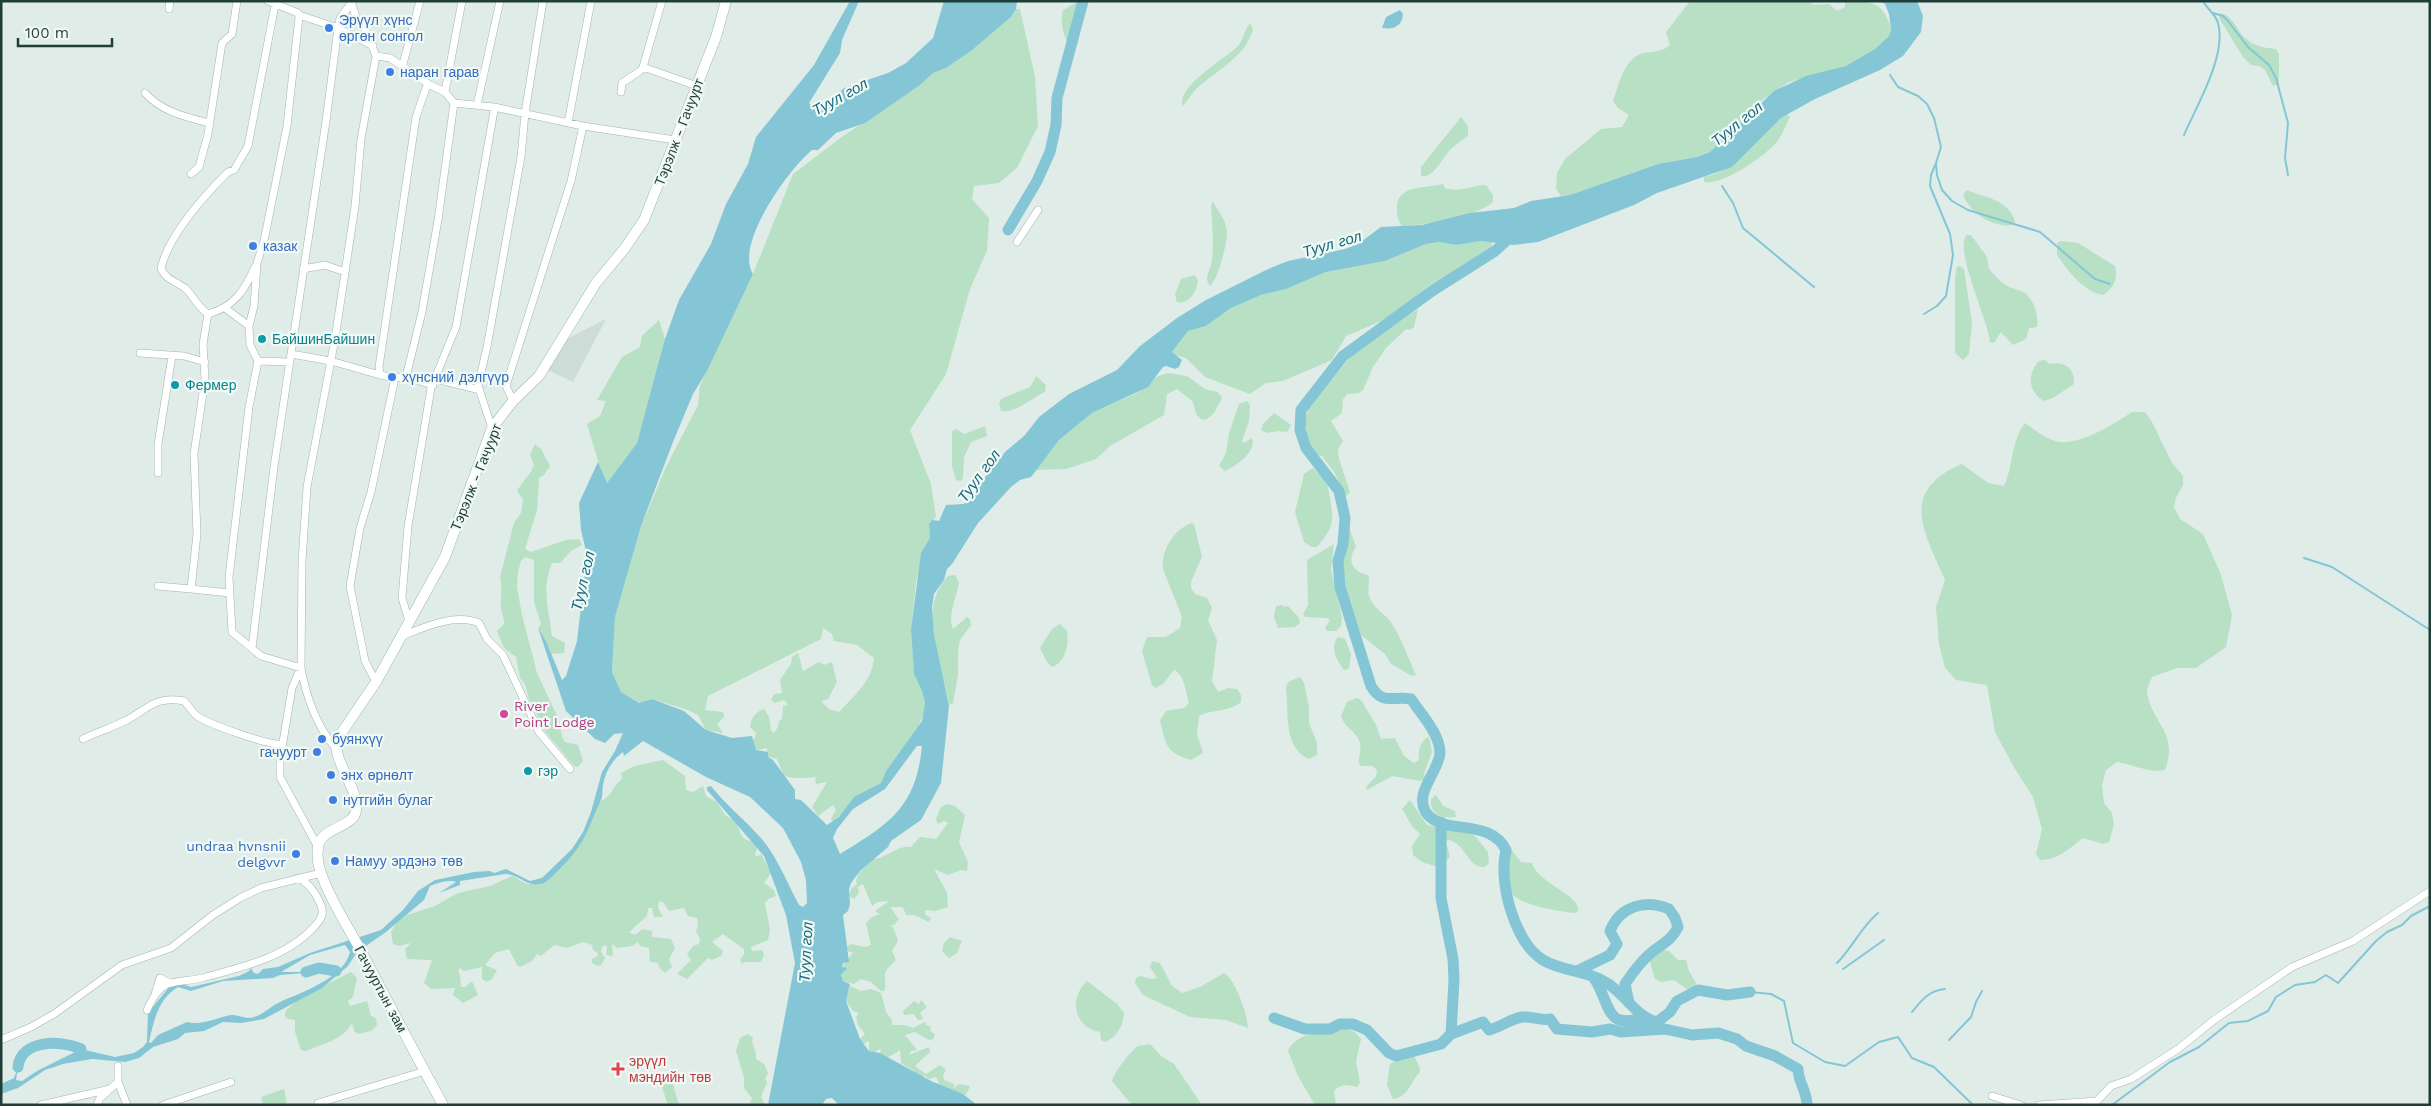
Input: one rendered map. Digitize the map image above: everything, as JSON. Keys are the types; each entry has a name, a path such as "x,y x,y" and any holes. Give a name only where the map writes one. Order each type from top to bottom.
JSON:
{"main road":[{"name":"Тэрэлж - Гачуурт","path":"336,748 338,735 376,682 445,557 492,428 514,401 539,376 596,283 638,230 664,175 726,1"},
{"path":"321,873 318,847 324,836 353,818 356,810 354,795 336,748"},
{"name":"Гачууртын зам","path":"321,873 366,962 443,1105"}],"street":[{"path":"169,9 170,1"},
{"path":"191,174 199,166 212,115 222,43 232,34 237,1"},
{"path":"402,64 420,1"},
{"path":"445,92 462,1"},
{"path":"477,105 500,1"},
{"path":"492,428 478,386 488,347 521,157 525,113 543,1"},
{"path":"568,123 591,1"},
{"path":"621,92 622,83 643,67 662,1"},
{"path":"208,314 197,305 186,290 165,275 161,268 180,230 198,204 228,172 234,170 248,146 272,3 299,15 338,28 373,46"},
{"path":"252,648 274,466 326,121 338,28 340,18 351,3 373,46 376,56 361,139 355,206 331,362 307,487 302,561 301,668 315,715 329,740 336,748"},
{"path":"208,314 225,308 240,296 257,263 264,241 287,126 299,15"},
{"path":"376,56 390,58 402,64 430,85 445,92 454,103 494,107 583,126 675,140"},
{"path":"643,67 697,86"},
{"path":"380,375 379,367 416,117 426,88 430,85"},
{"path":"145,93 152,100 175,114 209,123"},
{"path":"406,377 425,294 454,103"},
{"path":"409,621 402,598 408,526 434,382 456,327 494,107"},
{"path":"514,401 506,386 571,181 583,126"},
{"path":"1017,242 1038,210"},
{"path":"257,263 254,306 249,326 250,345 258,361 237,499 229,577 232,632 261,656 301,668"},
{"path":"303,269 325,265 345,272"},
{"path":"225,308 249,326"},
{"path":"191,589 197,534 194,454 206,378 203,344 208,314"},
{"path":"140,353 205,362"},
{"path":"290,354 395,378 406,377 480,390"},
{"path":"158,473 158,444 172,356"},
{"path":"258,361 290,362"},
{"path":"376,682 365,661 350,586 360,528 371,492 395,378"},
{"path":"158,586 230,593"},
{"path":"402,636 449,620 466,620 479,623 487,639 503,655 539,732 570,769"},
{"path":"301,668 292,688 282,744 280,778 318,847"},
{"path":"83,739 127,719 158,701 171,699 184,701 197,716 209,722 275,745 282,744"},
{"path":"1,1040 31,1027 54,1014 122,965 171,948 213,915 240,898 261,888 321,873"},
{"path":"147,1010 154,997 170,983 203,977 252,962 283,951 304,937 321,918 323,912 322,905 309,886 298,878"},
{"path":"2039,1105 2097,1101 2111,1086 2131,1079 2178,1049 2221,1014 2292,968 2353,940 2430,891"},
{"path":"118,1066 118,1082 127,1105"},
{"path":"318,1104 425,1071"},
{"path":"97,1105 100,1098 118,1082"},
{"path":"163,1105 231,1082"},
{"path":"41,1105 110,1089"},
{"path":"1992,1096 2021,1105"}],"shaded area":[{"path":"606,319 573,382 544,368 559,343"}],"green space":[{"path":"1079,1 1088,1 1088,5 1080,26 1078,43 1072,47 1069,46 1064,33 1062,15 1063,10"},
{"path":"1690,1 1808,1 1814,5 1829,4 1837,11 1845,7 1845,1 1869,3 1881,9 1891,30 1889,36 1875,49 1846,66 1789,82 1761,101 1710,152 1697,157 1658,164 1570,195 1561,196 1556,189 1557,173 1565,159 1601,129 1622,127 1629,115 1618,108 1613,101 1623,72 1637,56 1661,50 1670,45 1666,32"},
{"path":"1016,9 1020,9 1035,77 1038,126 1017,168 999,183 974,186 972,199 989,218 987,251 970,289 946,374 910,430 931,484 936,517 929,524 930,538 922,557 916,582 911,629 914,674 925,703 923,715 918,727 886,771 881,783 851,801 849,807 833,822 831,819 836,810 833,805 818,816 812,807 827,782 816,784 815,780 817,777 796,778 784,776 777,759 768,757 767,748 756,750 753,742 756,733 750,727 752,718 764,709 769,717 771,730 774,733 779,721 782,719 783,706 788,705 784,700 775,703 771,700 774,694 782,693 780,680 791,664 792,657 798,653 803,671 819,662 824,665 832,662 837,682 828,699 821,701 829,709 839,712 866,681 873,666 874,658 857,645 834,641 832,634 823,628 821,639 708,696 705,710 723,712 724,717 717,724 723,733 706,730 698,715 688,710 652,699 640,703 621,692 612,672 615,617 641,526 666,467 698,405 700,385 753,274 793,174 843,136 920,85 933,73 946,68 971,51 1011,17"},
{"path":"2220,13 2232,20 2248,41 2259,46 2276,49 2279,54 2279,84 2273,86 2265,70 2259,66 2251,65 2243,57 2219,18"},
{"path":"1250,23 1253,29 1244,48 1230,62 1197,88 1183,106 1186,90 1202,74 1237,47"},
{"path":"1786,115 1790,116 1780,138 1761,156 1721,180 1704,182 1704,177 1729,167 1739,159 1765,132"},
{"path":"1461,117 1468,126 1468,136 1452,148 1434,171 1426,176 1421,176 1421,167"},
{"path":"1443,184 1445,188 1455,190 1486,185 1493,195 1493,202 1485,208 1463,216 1437,222 1402,226 1399,221 1397,207 1398,200 1402,195 1414,189"},
{"path":"1967,190 1995,200 2007,208 2015,221 2013,225 1990,222 1977,214 1963,195"},
{"path":"1213,202 1225,223 1227,236 1219,269 1210,286 1207,277 1213,253 1211,205"},
{"path":"1966,235 1971,235 1987,257 1989,269 2001,282 2025,293 2032,301 2036,311 2037,327 2029,328 2026,339 2013,345 2001,332 1994,343 1990,342 1968,270 1964,244"},
{"path":"1481,241 1492,242 1492,246 1430,285 1386,319 1346,336 1332,360 1283,381 1266,383 1250,394 1205,377 1186,358 1174,355 1172,352 1188,331 1206,326 1231,308 1261,295 1286,289 1326,272 1385,261 1426,244 1439,242 1456,245"},
{"path":"2061,241 2078,243 2115,266 2116,275 2110,289 2103,295 2089,290 2077,280 2057,255 2057,243"},
{"path":"1960,266 1964,269 1972,323 1969,354 1963,360 1955,353 1955,278 1957,267"},
{"path":"1195,275 1198,281 1192,296 1185,301 1177,302 1175,295 1181,279"},
{"path":"1418,309 1414,327 1410,330 1406,329 1386,348 1373,367 1363,390 1359,393 1347,394 1343,399 1342,413 1331,421 1343,441 1338,449 1339,459 1350,492 1346,496 1334,472 1322,456 1317,455 1305,438 1306,416 1309,408 1354,352"},
{"path":"659,320 665,339 637,443 607,483 602,474 587,424 600,416 606,401 597,400 622,357 640,347 642,336"},
{"path":"2045,360 2049,364 2055,363 2068,367 2073,374 2074,384 2053,398 2044,401 2032,388 2031,377 2032,371 2039,361"},
{"path":"1168,373 1187,376 1205,389 1218,392 1222,398 1214,413 1206,420 1201,419 1196,414 1193,402 1177,389 1167,394 1164,415 1110,446 1096,459 1066,469 1036,470 1059,440 1092,413 1139,392 1158,376"},
{"path":"1036,376 1046,385 1045,392 1017,408 1001,411 999,404 1001,399 1030,387"},
{"path":"1247,401 1250,405 1249,421 1242,441 1244,443 1252,438 1253,443 1249,453 1240,462 1225,471 1219,466 1226,453 1229,433 1239,404"},
{"path":"2132,412 2145,412 2152,422 2172,463 2183,476 2183,485 2176,498 2174,507 2180,519 2203,534 2221,575 2232,615 2226,647 2196,668 2177,668 2152,677 2147,692 2154,713 2167,737 2169,746 2165,770 2147,770 2117,762 2106,770 2102,785 2104,803 2112,813 2114,824 2109,842 2103,844 2083,838 2058,856 2040,860 2036,854 2042,829 2033,797 1995,732 1987,685 1956,680 1945,668 1939,644 1936,607 1945,580 1924,529 1923,500 1929,487 1942,475 1962,464 1988,483 2004,486 2014,446 2025,423 2051,440 2069,442 2088,437"},
{"path":"1274,413 1291,425 1287,432 1267,433 1261,430 1263,424"},
{"path":"985,426 987,436 971,442 964,457 963,478 961,481 956,480 952,466 952,431 956,429 964,434"},
{"path":"535,444 541,449 550,466 544,475 539,478 537,510 525,549 531,552 566,540 579,539 582,545 571,551 560,563 552,563 547,583 551,633 552,636 565,643 564,653 551,654 538,628 541,624 534,602 534,560 525,557 521,561 517,587 537,673 559,720 562,737 565,742 578,745 583,761 578,767 574,766 545,731 529,699 525,684 520,678 516,657 504,648 497,631 504,624 501,610 500,577 514,523 521,513 523,499 517,491 534,465 530,455"},
{"path":"1313,468 1325,480 1328,486 1332,512 1329,531 1317,547 1312,547 1304,542 1295,512 1304,474"},
{"path":"1191,523 1194,524 1202,557 1191,582 1191,588 1195,594 1207,598 1212,608 1208,620 1217,640 1212,681 1218,692 1228,688 1237,689 1241,695 1241,702 1226,709 1199,716 1197,734 1203,753 1191,760 1171,750 1166,742 1160,720 1166,711 1184,708 1189,703 1183,680 1178,672 1174,670 1164,683 1156,688 1152,685 1142,651 1147,637 1166,637 1180,628 1182,617 1163,569 1163,562 1166,548 1174,536"},
{"path":"1347,530 1350,530 1356,547 1351,561 1355,569 1368,575 1368,592 1372,602 1394,627 1416,675 1412,676 1391,664 1385,654 1361,635 1345,592 1341,568"},
{"path":"1334,544 1331,570 1342,618 1341,626 1336,631 1327,631 1325,628 1330,620 1327,618 1305,617 1303,614 1308,605 1307,560"},
{"path":"955,575 959,582 951,624 953,629 967,617 970,619 971,625 960,640 958,675 953,703 949,705 937,656 932,622 933,605 938,590 948,576"},
{"path":"1282,605 1284,607 1288,606 1299,618 1300,623 1295,627 1278,628 1274,617 1276,606"},
{"path":"1060,624 1067,631 1067,647 1061,661 1052,667 1047,662 1040,648 1052,629"},
{"path":"1338,637 1345,639 1351,654 1349,669 1344,670 1335,654 1334,645"},
{"path":"1300,677 1304,683 1309,707 1309,723 1317,743 1317,755 1309,759 1295,747 1289,729 1286,688 1288,682"},
{"path":"1357,698 1361,700 1376,725 1381,739 1395,738 1404,756 1414,763 1419,760 1419,750 1422,743 1429,737 1432,752 1424,774 1425,778 1421,781 1392,776 1367,790 1366,787 1376,776 1377,770 1372,766 1361,766 1359,763 1360,746 1358,739 1345,724 1341,716 1347,702"},
{"path":"663,760 685,776 686,790 693,792 703,786 706,796 717,802 725,815 735,821 742,836 746,840 751,841 757,848 755,855 757,857 761,854 771,873 764,883 774,890 776,896 768,899 765,903 770,930 768,940 751,947 752,951 762,950 764,955 761,962 746,962 742,964 740,960 744,954 744,949 723,934 712,942 723,951 721,956 712,960 708,958 687,979 677,974 691,960 687,954 693,946 699,944 700,939 696,931 698,926 697,918 688,916 684,908 669,911 663,902 659,901 658,908 663,917 654,917 652,908 648,908 647,916 629,932 635,935 643,929 652,931 652,937 671,939 675,948 669,959 672,967 665,973 660,969 658,963 650,962 649,948 640,946 638,942 632,946 617,948 612,944 613,956 606,955 607,947 605,945 602,947 601,952 605,958 602,964 598,966 592,963 592,959 598,956 597,952 593,950 592,945 583,942 567,948 554,945 541,956 537,954 532,961 520,967 517,965 509,949 495,953 485,965 497,970 492,979 487,982 482,979 482,967 464,971 460,968 458,971 461,987 465,987 471,982 478,995 463,1003 453,995 455,988 431,989 424,983 432,960 407,959 405,949 411,943 399,946 393,944 391,932 396,923 407,915 435,906 458,893 490,886 512,876 530,884 542,882 553,875 573,854 588,827 598,803 609,795 622,779 621,773 634,766"},
{"path":"1436,795 1443,806 1455,811 1456,817 1438,815 1432,809 1431,799"},
{"path":"1410,800 1427,825 1446,830 1459,830 1475,836 1488,852 1489,863 1485,867 1474,864 1460,846 1449,840 1446,841 1450,857 1438,867 1422,862 1413,855 1412,846 1420,834 1412,826 1402,809"},
{"path":"947,804 955,806 965,815 959,842 968,862 967,871 961,870 948,875 934,869 947,893 948,907 935,911 925,910 925,914 931,918 929,922 914,915 906,915 903,907 890,907 899,919 894,925 890,926 893,927 898,941 892,951 896,960 885,974 884,991 881,991 871,982 861,979 854,984 843,981 841,975 846,968 842,967 853,952 849,952 846,947 851,944 865,947 871,945 866,923 872,917 880,914 875,911 889,901 877,902 872,906 863,884 858,887 859,893 854,899 849,896 851,889 857,884 856,881 859,873 873,859 883,857 901,848 911,847 920,837 936,839 948,823 944,821 938,824 936,819 941,807"},
{"path":"1511,849 1521,862 1532,863 1542,877 1573,900 1577,905 1578,911 1575,913 1539,907 1520,900 1513,895 1508,888 1505,868 1506,856"},
{"path":"950,937 962,941 957,953 949,958 942,951 944,943"},
{"path":"1662,950 1669,951 1678,960 1686,960 1689,971 1696,983 1695,988 1687,989 1674,980 1661,982 1655,979 1649,959"},
{"path":"1152,961 1160,963 1172,986 1182,993 1200,987 1224,973 1232,982 1240,998 1248,1028 1226,1020 1190,1017 1143,995 1135,983 1136,978 1140,976 1152,979 1157,978 1150,967"},
{"path":"351,972 357,978 353,997 348,1001 350,1006 367,1001 371,1016 376,1018 377,1025 371,1031 358,1034 354,1031 351,1024 338,1038 306,1051 301,1050 295,1032 295,1020 288,1019 285,1016 286,1010 303,996"},
{"path":"1087,981 1117,1004 1124,1013 1119,1030 1106,1042 1101,1040 1100,1032 1091,1029 1079,1018 1076,1003 1081,988"},
{"path":"850,986 861,991 871,989 881,993 886,1012 892,1020 892,1025 904,1025 913,1028 925,1022 926,1025 931,1027 930,1031 935,1034 933,1039 929,1040 915,1032 905,1035 917,1050 911,1051 909,1055 929,1047 930,1052 915,1066 926,1074 940,1065 946,1070 943,1075 944,1080 954,1084 954,1088 959,1084 970,1086 966,1095 941,1087 936,1077 928,1079 925,1076 914,1075 914,1071 901,1063 900,1050 887,1058 880,1053 881,1048 875,1052 869,1051 869,1041 863,1044 860,1039 865,1034 858,1025 856,1017 859,1013 853,1011 846,1001"},
{"path":"921,1000 927,1007 920,1013 923,1019 918,1020 914,1014 904,1015 903,1011 914,1001 919,1004"},
{"path":"1342,1027 1355,1032 1361,1039 1356,1061 1360,1083 1357,1087 1345,1085 1337,1088 1334,1091 1336,1105 1315,1105 1298,1076 1288,1051 1292,1044 1304,1036"},
{"path":"748,1034 753,1038 752,1042 756,1059 764,1064 768,1073 765,1079 767,1082 761,1097 765,1105 749,1105 752,1098 744,1088 744,1078 736,1051 740,1038"},
{"path":"1150,1044 1161,1056 1174,1064 1202,1105 1132,1105 1112,1081 1113,1077 1127,1057 1138,1046"},
{"path":"1414,1056 1420,1072 1403,1095 1393,1099 1387,1085 1390,1064 1399,1059"},
{"path":"672,1081 679,1105 668,1105 661,1084"},
{"path":"284,1089 287,1105 263,1105 261,1097"}],"water":[{"name":"Туул гол","path":"850,1 859,1 842,40 840,53 809,103 812,107 827,104 844,88 888,73 906,63 933,38 944,1 1017,1 1016,9 1011,17 971,51 946,68 933,73 920,85 865,123 836,133 818,150 812,150 790,173 778,190 757,227 751,245 749,261 753,274 707,371 693,394 673,442 641,526 615,617 612,672 621,692 639,703 652,699 684,711 706,730 732,738 752,736 756,750 768,752 768,757 773,760 795,790 795,799 801,800 827,825 839,817 854,797 881,783 886,771 922,721 925,703 914,674 911,629 921,553 930,538 929,524 932,520 939,521 946,505 964,504 1005,452 1025,435 1039,417 1069,394 1117,370 1140,346 1177,318 1206,300 1288,261 1345,249 1358,244 1381,227 1422,225 1470,213 1514,208 1531,201 1570,195 1658,164 1697,157 1710,152 1774,91 1806,76 1846,66 1875,49 1889,36 1891,30 1889,14 1885,4 1880,1 1917,1 1923,16 1921,32 1903,56 1880,70 1815,99 1781,118 1732,167 1657,193 1634,205 1538,242 1514,245 1481,241 1456,245 1439,242 1426,244 1385,261 1326,272 1286,289 1261,295 1231,308 1206,326 1188,331 1172,352 1182,360 1179,367 1175,369 1163,367 1148,387 1092,413 1059,440 1031,477 1020,480 1011,487 978,523 947,569 944,580 934,594 932,608 934,635 949,706 941,783 921,820 891,841 888,847 860,871 851,883 849,889 850,904 848,911 843,915 849,962 843,963 842,967 847,968 841,975 843,981 850,984 846,1001 860,1039 869,1051 880,1053 931,1081 963,1094 977,1105 839,1105 832,1098 826,1099 822,1105 768,1105 795,963 786,915 764,856 707,790 707,787 711,786 766,844 777,861 799,905 803,907 807,903 806,880 801,862 783,828 750,797 706,777 643,741 624,756 623,752 612,763 604,780 602,798 582,842 556,873 544,883 533,884 507,874 460,881 460,885 439,893 456,882 447,881 430,886 424,900 386,932 357,952 348,966 322,988 264,1019 241,1023 223,1022 204,1031 185,1033 178,1039 153,1047 139,1058 125,1062 92,1059 63,1064 45,1070 18,1088 1,1094 1,1084 14,1078 18,1067 16,1080 22,1081 37,1071 81,1049 115,1057 134,1053 147,1042 148,1013 170,986 181,984 191,987 239,976 251,968 254,973 258,974 263,969 278,967 310,953 381,930 403,910 418,891 435,880 474,872 490,871 494,873 506,869 530,881 542,878 572,849 583,832 591,812 602,772 623,733 614,734 605,743 595,739 566,711 538,628 546,641 562,680 566,676 577,641 587,555 581,530 579,503 598,462 607,483 637,443 665,339 679,300 711,244 726,204 748,164 756,137 814,65","holes":["917,746 922,746 919,767 914,785 906,800 886,823 840,854 833,838 837,829 853,809 885,789","345,945 350,952 340,969 331,977 277,1004 258,1016 248,1018 231,1015 203,1022 187,1022 158,1035 151,1043 149,1042 155,1018 161,1004 178,987 191,991 223,981 273,978 280,975 304,973 306,972 281,972 310,955"]},
{"path":"1400,10 1403,14 1401,22 1397,26 1394,28 1382,28 1386,17"}],"waterway":[{"path":"1008,230 1037,181 1050,152 1056,125 1057,98 1083,1"},
{"path":"2184,135 2215,65 2220,36 2215,16 2203,1"},
{"path":"2213,13 2223,16 2228,21 2248,47 2269,65 2276,78 2288,123 2285,158 2288,175"},
{"path":"1890,75 1898,87 1918,96 1927,104 1934,118 1941,147 1936,163 1937,175 1942,190 1952,201 1968,210 2040,232 2095,279 2110,284"},
{"path":"1924,314 1937,306 1946,296 1953,255 1950,234 1930,186 1931,175 1936,163"},
{"path":"1722,186 1733,203 1743,228 1814,287"},
{"path":"1514,234 1495,251 1432,291 1343,356 1301,410 1300,430 1306,448 1339,491 1345,518 1343,544 1338,561 1340,587 1371,686 1383,698 1411,699 1437,739 1440,753 1439,760 1427,784 1423,800 1428,815 1436,821 1479,830 1499,840 1506,850 1504,878 1511,910 1524,940 1533,951 1551,964 1607,983 1643,1015 1657,1022 1670,1012 1677,1001 1698,990 1727,995 1750,992"},
{"path":"2304,558 2332,567 2430,630"},
{"path":"1441,822 1441,898 1453,959 1454,980 1451,1034"},
{"path":"1577,971 1610,955 1617,944 1610,931 1614,922 1627,910 1642,905 1660,906 1669,909 1678,927 1670,939 1644,959 1625,984 1629,1003"},
{"path":"2112,1105 2170,1062 2199,1047 2229,1023 2248,1021 2268,1011 2276,997 2295,985 2315,982 2326,975 2338,983 2376,941 2387,932 2402,925 2411,916 2430,906"},
{"path":"1837,963 1867,924 1878,913"},
{"path":"1843,969 1884,940"},
{"path":"306,972 319,968 336,971"},
{"path":"1593,977 1613,1016 1617,1019 1628,1021 1649,1019"},
{"path":"1912,1012 1922,1000 1934,991 1945,989"},
{"path":"1949,1040 1971,1017 1982,991"},
{"path":"1750,992 1771,994 1784,1001 1793,1043 1825,1062 1845,1066 1879,1042 1898,1037 1912,1058 1934,1067 1973,1105"},
{"path":"1274,1018 1305,1029 1330,1029 1340,1024 1353,1024 1367,1030 1389,1053 1396,1056 1441,1044 1451,1034 1483,1022 1489,1030 1522,1017 1550,1019 1557,1029 1592,1032 1610,1029 1621,1032 1665,1029 1692,1035 1718,1033 1737,1039 1746,1046 1775,1056 1798,1069 1807,1105"},
{"path":"18,1067 26,1051 44,1044 64,1044 81,1049"}],"place":[{"name":"Эрүүл хүнс өргөн сонгол","path":"329,28"},
{"name":"наран гарав","path":"390,72"},
{"name":"казак","path":"253,246"},
{"name":"БайшинБайшин","path":"262,339"},
{"name":"хүнсний дэлгүүр","path":"392,377"},
{"name":"Фермер","path":"175,385"},
{"name":"River Point Lodge","path":"504,714"},
{"name":"буянхүү","path":"322,739"},
{"name":"гачуурт","path":"317,752"},
{"name":"гэр","path":"528,771"},
{"name":"энх өрнөлт","path":"331,775"},
{"name":"нутгийн булаг","path":"333,800"},
{"name":"undraa hvnsnii delgvvr","path":"296,854"},
{"name":"Намуу эрдэнэ төв","path":"335,861"},
{"name":"эрүүл мэндийн төв","path":"618,1069"}]}
